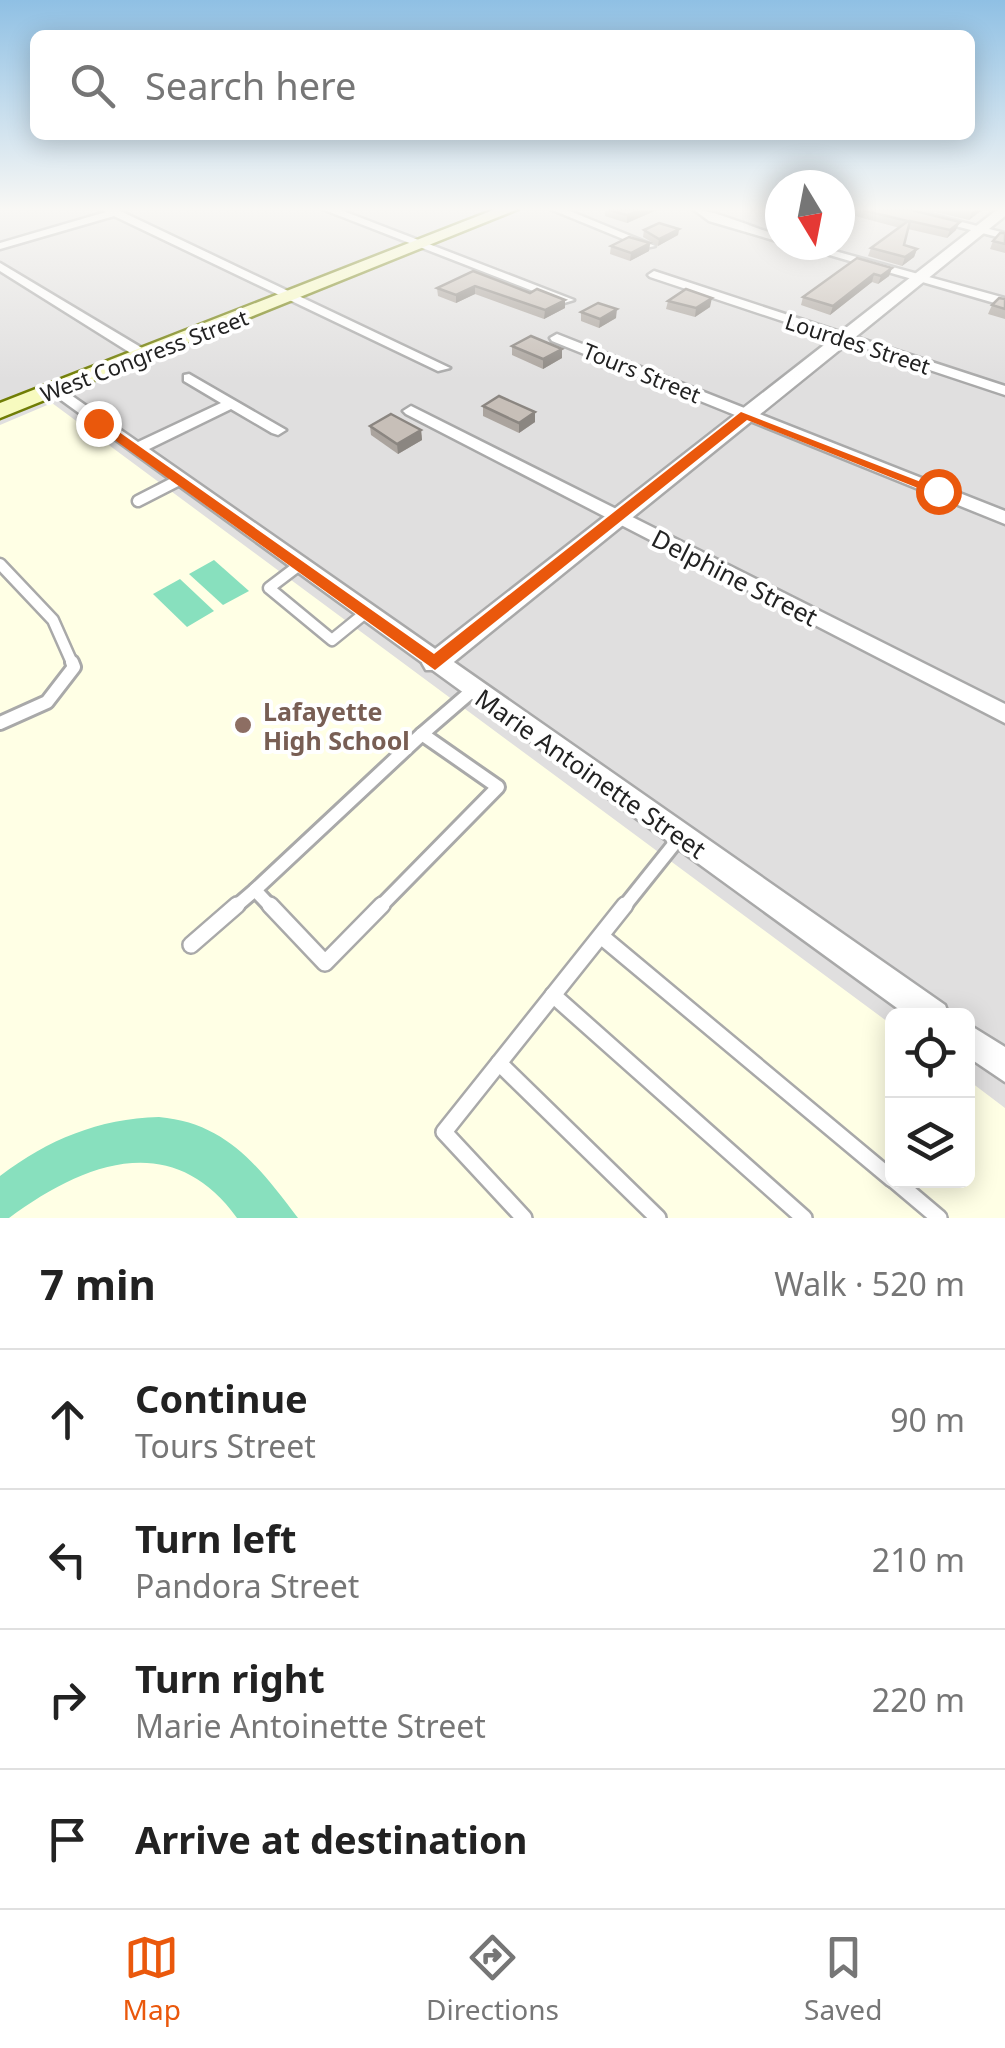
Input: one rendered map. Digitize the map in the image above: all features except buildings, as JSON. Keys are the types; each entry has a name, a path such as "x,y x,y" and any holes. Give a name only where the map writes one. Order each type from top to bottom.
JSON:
{"main road":[{"name":"West Congress Street","path":"0,411 372,266"}],"street":[{"path":"0,266 142,354"},
{"path":"226,266 443,368"},
{"path":"478,266 568,300"},
{"path":"875,266 1005,302"},
{"path":"435,663 933,266"},
{"name":"Lourdes Street","path":"654,275 1005,391"},
{"name":"Tours Street","path":"557,338 1005,518"},
{"path":"190,378 278,430"},
{"name":"Marie Antoinette Street","path":"53,390 923,1008"},
{"path":"136,449 232,403"},
{"name":"Delphine Street","path":"411,410 1005,714"},
{"path":"975,1044 1005,1066"}],"lane":[{"path":"138,502 179,480"},
{"path":"0,564 53,620 74,666 48,702 0,723"},
{"path":"298,566 269,588 332,640 364,614"},
{"path":"191,946 473,690"},
{"path":"255,890 325,964 498,787 422,734"},
{"path":"524,1218 444,1132 680,836"},
{"path":"600,936 885,1173"},
{"path":"553,995 804,1218"},
{"path":"499,1063 658,1218"},
{"path":"903,1188 939,1218"}],"shaded area":[{"path":"0,266 1005,266 1005,1218 0,1218"},
{"name":"Lafayette High School","path":"52,403 885,1020 885,1188 975,1188 975,1085 1005,1108 1005,1218 0,1218 0,425"}],"green space":[{"path":"214,560 249,591 223,605 189,574"},
{"path":"180,579 214,611 187,627 153,594"},
{"path":"159,1117 183,1121 223,1138 255,1165 298,1218 237,1218 212,1190 184,1172 156,1164 127,1164 67,1182 9,1218 0,1218 0,1176 18,1163 75,1133 115,1122"}],"place":[{"name":"Lafayette High School","path":"243,725"}],"route":[{"path":"98,423 435,663 746,415 938,491"}]}
